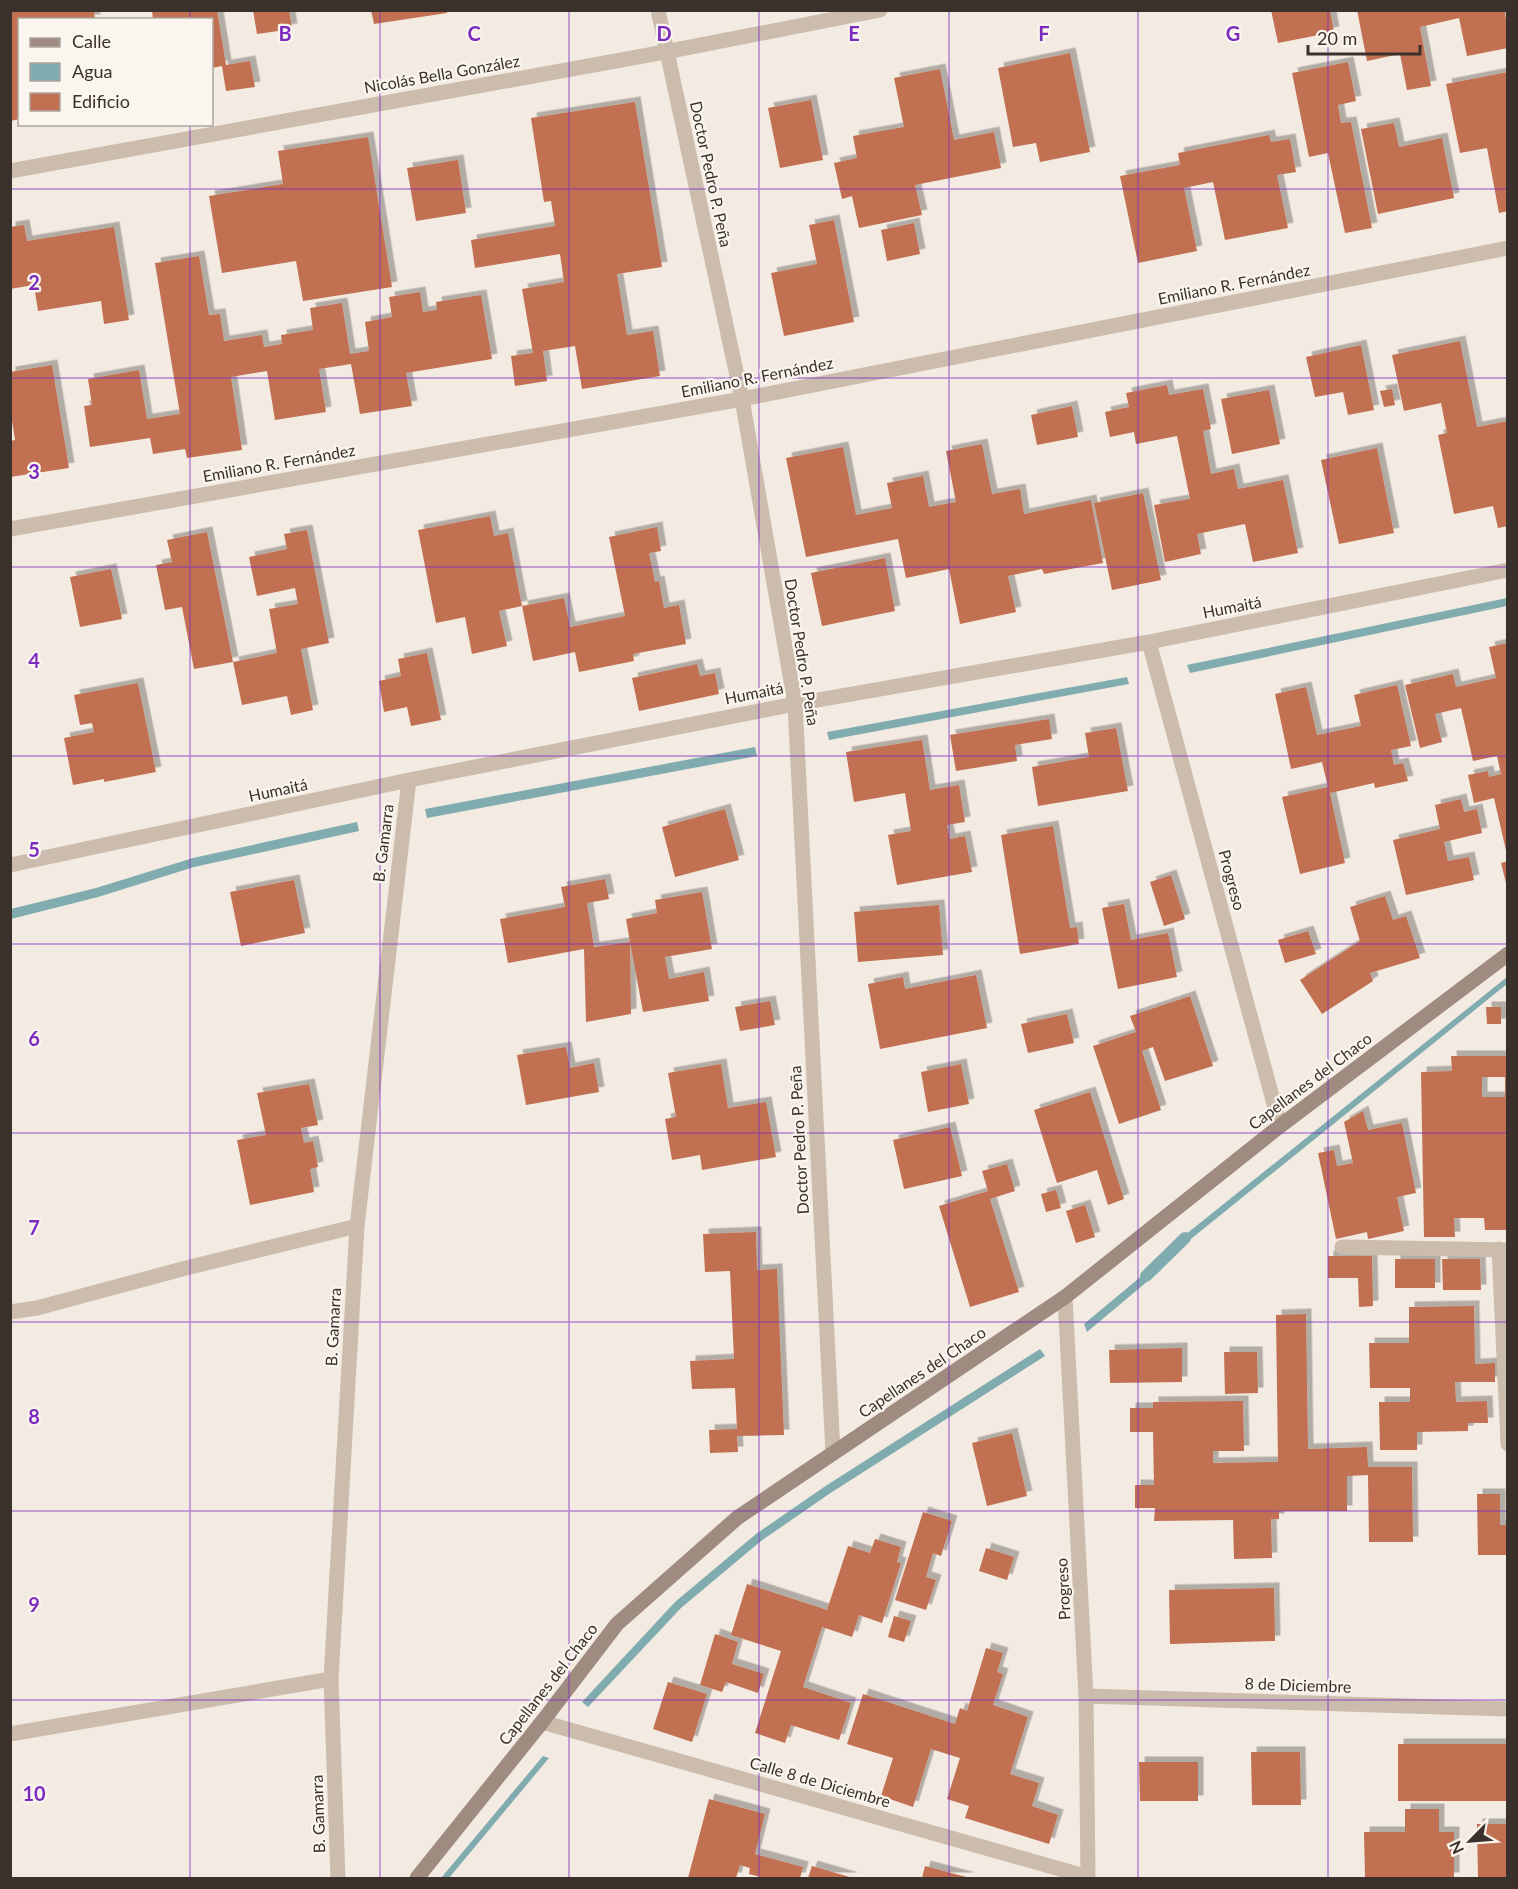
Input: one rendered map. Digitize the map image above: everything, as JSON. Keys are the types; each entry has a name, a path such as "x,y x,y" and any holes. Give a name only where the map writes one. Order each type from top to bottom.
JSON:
{"street":[{"name":"Doctor Pedro P. Peña","path":"658,10 665,52 742,399 795,704 833,1453"},
{"name":"Nicolás Bella González","path":"10,171 665,52 880,10"},
{"name":"Emiliano R. Fernández","path":"10,529 742,399 1508,248"},
{"name":"Humaitá","path":"10,865 409,780 795,704 1149,642 1508,570"},
{"name":"Progreso","path":"1149,642 1280,1126"},
{"name":"B. Gamarra","path":"338,1878 331,1679 357,1226 409,780"},
{"name":"Capellanes del Chaco","path":"417,1878 617,1624 737,1518 1065,1297 1280,1126 1508,954"},
{"path":"10,1312 37,1308 357,1226"},
{"path":"1342,1248 1503,1249 1508,1444"},
{"name":"Progreso","path":"1065,1297 1086,1696 1088,1878"},
{"path":"10,1734 331,1679"},
{"name":"8 de Diciembre","path":"1086,1696 1508,1709"},
{"name":"Calle 8 de Diciembre","path":"542,1722 1088,1878"}],"water":[{"path":"1507,598 1507,606 1190,673 1187,665"},
{"path":"1127,677 1129,684 829,740 827,732"},
{"path":"755,747 757,756 427,818 425,809"},
{"path":"357,822 359,831 194,867 98,897 11,919 11,909 96,888 193,858"},
{"path":"1507,977 1507,984 1176,1251 1170,1247"},
{"path":"1156,1264 1161,1270 1087,1332 1084,1324"},
{"path":"1040,1349 1045,1356 829,1494 761,1541 681,1608 588,1707 582,1702 675,1602 756,1534 824,1487"},
{"path":"543,1756 549,1758 449,1878 441,1878"}],"building":[{"path":"10,10 94,10 95,18 18,18 18,119 10,121 10,57 12,57"},
{"path":"152,10 217,10 226,65 250,61 255,87 226,91 222,66 213,68 213,18 153,18"},
{"path":"253,10 289,10 292,29 257,34"},
{"path":"371,10 447,10 447,13 374,24"},
{"path":"1271,10 1330,10 1334,32 1278,43"},
{"path":"1357,10 1504,10 1508,29 1508,48 1467,56 1459,18 1420,27 1431,86 1407,90 1400,54 1367,61"},
{"path":"1070,53 1090,152 1040,162 1036,143 1013,147 998,68"},
{"path":"1348,62 1356,101 1338,105 1341,123 1351,122 1372,228 1345,233 1328,153 1309,157 1292,73"},
{"path":"940,69 954,140 994,132 1001,168 915,185 922,215 859,228 852,196 842,199 834,163 857,158 853,136 904,127 894,78"},
{"path":"1508,72 1508,211 1499,213 1487,148 1460,153 1446,84"},
{"path":"811,100 823,160 780,168 768,108"},
{"path":"635,102 662,267 617,274 627,335 653,331 660,376 582,389 575,346 543,351 547,381 515,386 511,356 533,353 522,289 564,282 560,254 475,268 471,240 555,226 551,201 544,202 531,118"},
{"path":"1394,123 1399,147 1442,138 1454,198 1378,214 1361,129"},
{"path":"1269,135 1271,142 1290,139 1296,172 1277,175 1288,228 1225,240 1213,182 1184,188 1197,251 1138,263 1120,176 1180,165 1178,153"},
{"path":"368,137 392,287 303,301 296,261 222,273 209,196 283,184 278,151"},
{"path":"458,160 466,213 416,221 407,168"},
{"path":"834,220 854,322 784,336 771,273 817,264 809,225"},
{"path":"914,223 920,254 887,261 881,230"},
{"path":"24,225 27,241 114,227 129,320 104,324 101,301 38,311 34,285 10,289 10,227"},
{"path":"199,256 209,315 220,314 224,341 262,335 264,347 282,344 281,335 313,330 310,308 342,303 350,354 369,351 365,322 392,317 389,297 420,292 423,312 437,310 436,302 481,295 492,359 406,373 412,406 360,414 351,364 319,369 326,412 275,420 267,371 231,377 242,450 187,458 185,449 153,454 150,438 90,447 84,406 92,405 88,379 139,370 147,419 180,414 155,263"},
{"path":"1460,341 1477,427 1508,421 1508,526 1498,528 1493,506 1454,514 1438,435 1447,433 1441,403 1404,411 1392,355"},
{"path":"1361,345 1374,410 1348,415 1343,392 1315,397 1306,357"},
{"path":"52,365 69,468 10,477 10,441 15,440 10,408 10,372"},
{"path":"1167,385 1169,395 1203,389 1211,429 1203,431 1211,474 1234,469 1238,489 1283,480 1298,553 1253,562 1245,524 1197,534 1201,554 1165,562 1154,505 1190,499 1177,436 1136,444 1134,432 1110,437 1105,412 1129,407 1126,393"},
{"path":"1392,389 1395,405 1384,407 1380,391"},
{"path":"1269,390 1280,444 1232,454 1221,399"},
{"path":"1072,406 1078,437 1037,445 1031,415"},
{"path":"982,444 992,494 1020,489 1024,514 1091,500 1103,563 1044,574 1042,569 1008,576 1016,612 960,624 949,569 906,578 898,539 806,557 786,458 843,447 856,515 892,508 887,483 923,476 929,507 956,502 946,451"},
{"path":"1377,448 1394,533 1339,544 1321,460"},
{"path":"1143,493 1161,580 1112,590 1094,503"},
{"path":"490,516 494,536 508,533 522,606 499,611 507,646 472,654 465,617 436,623 418,530"},
{"path":"657,527 661,551 649,553 655,582 659,581 664,608 679,605 686,644 633,654 634,661 579,672 575,652 533,661 522,606 564,598 570,627 625,616 609,537"},
{"path":"307,530 329,643 301,649 313,710 291,715 287,696 242,705 233,662 277,653 269,609 298,604 295,588 257,596 249,557 287,549 284,534"},
{"path":"207,532 233,662 194,669 182,607 165,610 156,565 172,562 167,540"},
{"path":"885,558 895,611 822,626 811,573"},
{"path":"111,569 122,619 80,627 70,577"},
{"path":"1508,643 1507,855 1494,798 1474,803 1468,775 1488,771 1489,777 1501,774 1497,756 1473,761 1461,708 1435,714 1442,742 1420,748 1405,685 1453,674 1456,687 1496,678 1489,647"},
{"path":"427,653 441,720 411,726 407,707 384,712 379,681 401,676 398,659"},
{"path":"697,664 700,676 715,673 719,694 639,711 632,678"},
{"path":"138,683 156,772 104,782 104,779 73,785 64,738 94,732 92,723 80,725 74,695"},
{"path":"1397,685 1411,746 1391,750 1394,765 1403,763 1408,781 1375,788 1374,783 1330,793 1345,863 1300,874 1282,797 1328,787 1322,762 1291,769 1275,694 1306,687 1317,735 1361,726 1354,695"},
{"path":"1049,719 1052,739 1015,745 1017,761 956,771 950,735"},
{"path":"1116,728 1128,791 1038,806 1032,767 1089,757 1085,733"},
{"path":"922,740 930,790 959,785 965,822 947,825 950,839 965,836 972,872 897,885 888,835 911,831 905,793 854,802 846,752"},
{"path":"1461,799 1464,812 1477,809 1482,833 1444,842 1448,861 1469,857 1474,880 1406,895 1393,840 1440,829 1435,805"},
{"path":"725,809 739,860 675,877 662,827"},
{"path":"1053,826 1070,928 1077,927 1079,944 1020,954 1001,835"},
{"path":"1508,861 1508,886 1507,887 1501,863"},
{"path":"1171,875 1185,919 1164,926 1150,882"},
{"path":"605,879 609,899 587,903 594,947 630,942 631,1014 586,1022 584,949 508,963 500,919 565,907 561,887"},
{"path":"294,880 305,933 241,946 230,892"},
{"path":"702,892 712,949 665,957 669,979 704,972 709,1001 643,1012 626,919 657,913 655,900"},
{"path":"1385,896 1393,920 1406,916 1420,958 1370,973 1373,981 1322,1014 1300,980 1360,941 1350,907"},
{"path":"1124,904 1131,940 1168,933 1177,977 1118,989 1102,908"},
{"path":"939,905 943,955 858,962 854,912"},
{"path":"1308,931 1316,954 1285,963 1278,940"},
{"path":"976,975 987,1028 880,1049 868,984 903,977 905,989"},
{"path":"1190,996 1213,1066 1165,1081 1153,1047 1142,1051 1161,1110 1119,1124 1093,1046 1136,1032 1130,1016"},
{"path":"770,1001 775,1025 740,1031 735,1007"},
{"path":"1486,1007 1501,1007 1501,1024 1487,1024"},
{"path":"1067,1014 1074,1043 1028,1053 1021,1024"},
{"path":"566,1047 570,1068 594,1063 599,1092 526,1105 517,1055"},
{"path":"1451,1056 1508,1056 1508,1230 1485,1230 1484,1218 1454,1218 1455,1237 1424,1237 1421,1072 1452,1071","holes":["1482,1077 1505,1077 1505,1097 1482,1097"]},
{"path":"721,1064 728,1108 766,1102 776,1157 702,1170 700,1155 672,1160 665,1119 676,1117 668,1073"},
{"path":"961,1064 969,1104 928,1112 921,1072"},
{"path":"309,1084 318,1125 301,1128 304,1143 313,1141 318,1167 310,1169 314,1192 250,1205 237,1140 266,1135 257,1093"},
{"path":"1090,1092 1124,1199 1108,1205 1097,1170 1057,1183 1034,1110"},
{"path":"1363,1111 1368,1130 1402,1123 1416,1193 1397,1197 1404,1231 1368,1239 1367,1232 1336,1239 1318,1153 1334,1150 1337,1166 1353,1163 1344,1122"},
{"path":"950,1127 962,1176 904,1189 893,1140"},
{"path":"1007,1164 1015,1191 990,1199 1019,1292 970,1307 939,1206 988,1191 982,1171"},
{"path":"1056,1190 1061,1208 1046,1212 1041,1194"},
{"path":"1085,1205 1095,1237 1076,1243 1066,1211"},
{"path":"756,1232 757,1270 777,1269 784,1435 737,1436 738,1452 710,1453 709,1430 737,1429 735,1388 692,1389 690,1361 734,1359 730,1271 705,1272 703,1234"},
{"path":"1328,1256 1372,1256 1373,1306 1359,1307 1358,1278 1328,1278"},
{"path":"1395,1259 1435,1259 1435,1288 1395,1288"},
{"path":"1442,1259 1480,1259 1481,1290 1443,1290"},
{"path":"1474,1306 1475,1364 1495,1363 1495,1382 1455,1382 1456,1402 1487,1401 1488,1423 1468,1423 1468,1431 1417,1432 1417,1450 1380,1450 1379,1402 1410,1402 1410,1388 1370,1388 1369,1343 1409,1343 1409,1307"},
{"path":"1306,1314 1308,1449 1367,1447 1368,1467 1412,1467 1413,1542 1369,1542 1368,1475 1347,1476 1347,1511 1279,1511 1279,1519 1271,1519 1272,1558 1234,1559 1233,1520 1154,1521 1155,1508 1135,1508 1135,1485 1154,1485 1153,1432 1130,1432 1130,1408 1153,1408 1153,1402 1243,1401 1244,1451 1213,1451 1213,1463 1278,1462 1276,1315"},
{"path":"1182,1348 1182,1382 1110,1383 1109,1350"},
{"path":"1224,1352 1257,1352 1258,1393 1225,1394"},
{"path":"1012,1433 1027,1496 987,1506 972,1443"},
{"path":"1477,1494 1500,1494 1500,1525 1507,1525 1508,1555 1478,1555"},
{"path":"923,1512 952,1521 941,1556 933,1553 926,1577 936,1580 926,1610 895,1600"},
{"path":"875,1539 901,1547 897,1562 901,1563 882,1623 859,1615 852,1637 822,1627 803,1687 851,1703 839,1740 791,1725 785,1743 755,1733 781,1651 731,1635 747,1584 827,1610 848,1546 870,1553"},
{"path":"986,1548 1014,1557 1007,1580 979,1571"},
{"path":"1274,1588 1275,1641 1170,1644 1169,1590"},
{"path":"894,1616 911,1621 904,1642 888,1637"},
{"path":"715,1634 738,1642 732,1664 764,1674 758,1693 726,1682 722,1692 700,1685"},
{"path":"986,1648 1003,1653 997,1672 1003,1674 993,1705 1028,1717 1010,1774 1039,1783 1032,1806 1058,1815 1049,1844 965,1818 969,1806 947,1799 960,1758 931,1749 913,1807 881,1796 893,1758 847,1744 863,1694 955,1724 960,1708 967,1711"},
{"path":"668,1682 707,1694 692,1742 653,1729"},
{"path":"1398,1744 1508,1744 1508,1801 1398,1801"},
{"path":"1251,1752 1300,1752 1301,1805 1252,1805"},
{"path":"1139,1762 1198,1762 1198,1801 1140,1801"},
{"path":"709,1799 765,1814 755,1854 803,1867 800,1878 764,1878 749,1874 750,1868 740,1865 736,1878 688,1878"},
{"path":"1405,1809 1439,1809 1439,1832 1454,1832 1454,1878 1365,1878 1364,1832 1405,1832"},
{"path":"1477,1824 1508,1824 1508,1878 1478,1878"},
{"path":"812,1866 853,1878 808,1878"},
{"path":"925,1866 970,1878 922,1878"}],"waterway":[{"path":"1146,1276 1185,1238"}]}
